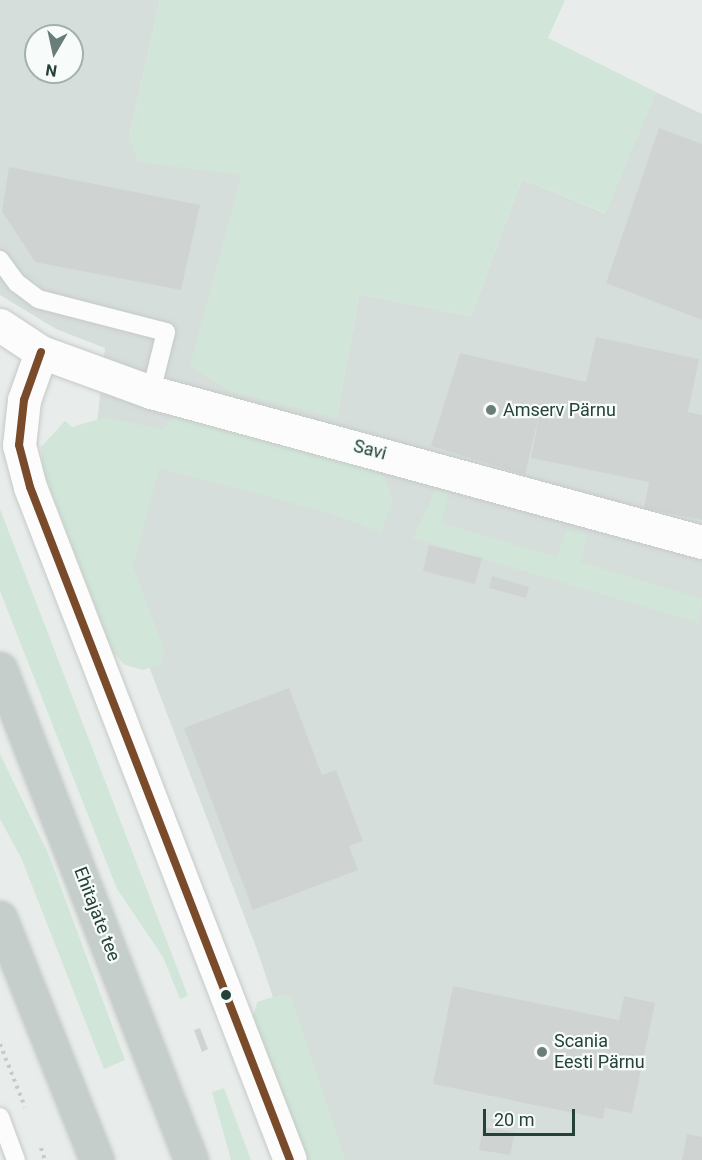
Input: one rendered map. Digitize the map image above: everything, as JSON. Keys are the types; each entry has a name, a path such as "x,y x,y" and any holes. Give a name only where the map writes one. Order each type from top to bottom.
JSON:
{"highway":[{"name":"Ehitajate tee","path":"0,669 191,1160"},
{"path":"0,918 97,1160"}],"street":[{"name":"Savi","path":"0,325 40,352 151,392 702,543"},
{"path":"40,352 24,400 19,445 30,487 290,1160"}],"lane":[{"path":"0,260 17,283 38,298 166,332 151,392"},
{"path":"0,960 29,993"},
{"path":"0,1116 16,1160"}],"path":[{"path":"0,1044 29,1118"},
{"path":"37,1139 45,1160"}],"shaded area":[{"path":"0,0 160,0 129,137 242,175 191,366 337,417 359,294 471,316 522,179 605,213 656,92 702,114 702,1160 328,1160 256,947 119,588 90,490 105,348 56,329 0,295"}],"green space":[{"path":"160,0 565,0 548,38 656,92 606,213 522,179 471,316 359,294 337,418 232,392 190,366 242,175 138,162 129,137"},
{"path":"174,415 362,464 385,478 393,501 381,532 326,512 159,468 133,567 164,650 161,664 143,670 125,665 113,652 43,470 41,447 65,421 72,427 106,417 163,430"},
{"path":"436,490 449,493 441,523 557,557 567,530 587,535 581,562 702,599 699,623 413,538"},
{"path":"0,509 188,996 180,999 163,957 117,889 0,591"},
{"path":"0,754 48,853 125,1060 104,1069 22,860 0,819"},
{"path":"283,994 291,997 345,1160 307,1160 252,1021 257,1002"},
{"path":"224,1088 251,1160 231,1160 212,1092"}],"building":[{"path":"659,128 702,144 702,320 606,283"},
{"path":"9,167 200,205 181,290 35,262 2,211"},
{"path":"596,337 699,359 688,412 702,415 702,520 644,508 649,482 531,458 541,406 525,475 431,446 460,353 586,382"},
{"path":"429,545 482,558 475,584 423,571"},
{"path":"492,576 529,587 526,598 489,588"},
{"path":"289,688 322,775 336,770 363,841 349,846 358,870 253,910 184,728"},
{"name":"Scania Eesti Pärnu","path":"453,986 619,1020 624,996 655,1003 632,1113 605,1108 603,1119 433,1084"},
{"path":"200,1028 208,1049 202,1052 194,1030"},
{"path":"483,1127 515,1132 510,1155 479,1150"},
{"path":"687,1134 702,1137 702,1160 682,1160"}],"transit line":[{"path":"41,352 24,400 19,445 30,487 290,1160"}],"place":[{"name":"Amserv Pärnu","path":"491,410"},
{"name":"Scania Eesti Pärnu","path":"542,1052"}]}
